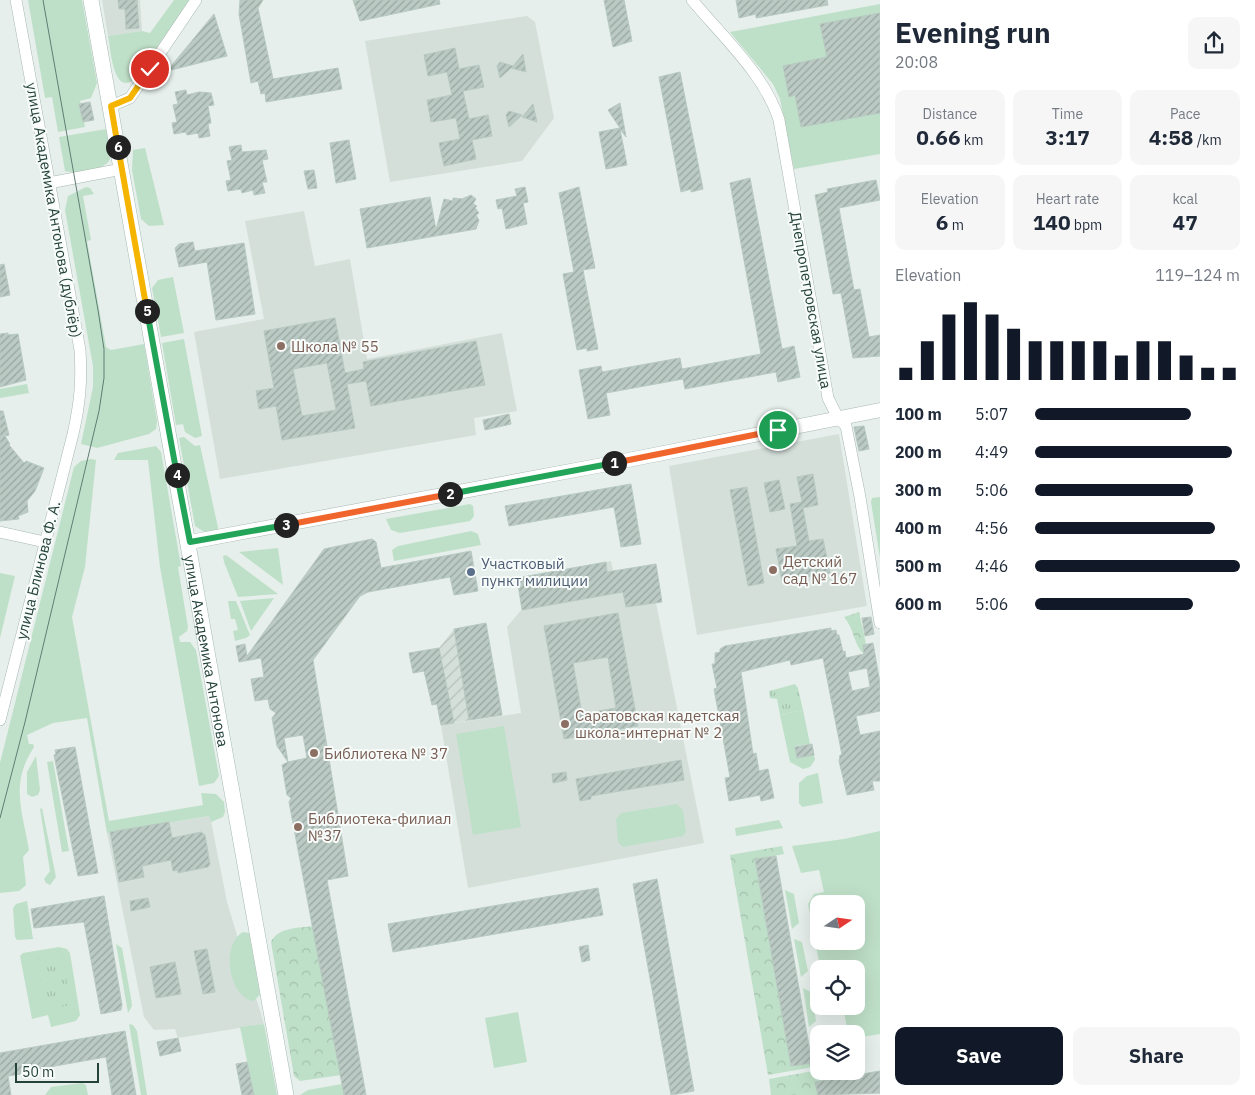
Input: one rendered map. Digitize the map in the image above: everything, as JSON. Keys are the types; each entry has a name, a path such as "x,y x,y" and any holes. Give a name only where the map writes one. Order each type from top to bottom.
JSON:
{"main road":[{"name":"улица Академика Антонова","path":"91,0 190,542 286,1095"}],"street":[{"name":"улица Академика Антонова (дублёр)","path":"16,0 80,350 81,395 76,420"},
{"path":"111,106 130,98 196,0"},
{"name":"Днепропетровская улица","path":"692,0 764,86 774,103 779,120 828,398 838,418 846,426 860,497 880,623"},
{"path":"49,183 122,169"},
{"path":"190,542 628,461 880,410"},
{"name":"улица Блинова Ф. А.","path":"0,720 76,420"},
{"path":"0,532 44,542"}],"shaded area":[{"path":"102,0 140,0 142,31 108,36"},
{"path":"527,16 535,22 554,118 522,161 390,182 365,41"},
{"name":"Школа № 55","path":"304,211 315,266 350,259 367,359 502,333 517,411 474,418 476,435 220,479 194,332 264,319 245,221"},
{"name":"Детский сад № 167","path":"839,434 867,606 697,635 669,466"},
{"name":"Саратовская кадетская школа-интернат № 2","path":"611,561 615,580 621,579 620,570 656,564 662,602 656,603 704,843 468,888 441,725 521,713 507,627 522,609 517,578"},
{"path":"486,623 502,715 441,725 437,704 432,705 424,671 413,673 409,653 439,648 454,629"},
{"path":"210,816 227,902 264,1024 178,1038 175,1029 154,1030 144,1017 107,833"}],"green space":[{"path":"28,0 82,0 97,83 91,98 80,101 85,127 58,132 52,97 45,98"},
{"path":"174,0 190,0 137,77 129,82 123,82 118,78 112,61 108,36 142,31 150,33"},
{"path":"880,4 880,154 794,169 780,99 773,84 730,32"},
{"path":"106,129 111,153 109,161 105,165 91,170 65,171 59,137"},
{"path":"145,148 164,225 149,226 141,219 132,170 133,150"},
{"path":"86,187 90,188 94,194 83,196 91,240 87,241 106,347 111,350 144,344 157,421 156,429 149,434 97,448 81,444 93,387 93,366 65,210 68,196"},
{"path":"173,277 184,333 161,337 152,288 158,280"},
{"path":"184,339 202,436 195,438 185,432 183,424 176,425 162,343"},
{"path":"27,384 29,393 0,398 0,389"},
{"path":"184,437 195,446 200,445 219,532 206,533 195,526 179,438"},
{"path":"156,446 161,452 181,566 178,567 188,627 187,631 179,637 180,642 190,642 196,650 219,776 214,783 199,786 160,567 148,460 114,460 118,453"},
{"path":"96,460 85,567 72,617 109,821 203,805 201,793 216,794 224,802 225,812 223,817 211,822 209,816 107,833 87,718 53,723 27,735 29,744 33,744 34,747 22,773 20,785 21,809 29,850 23,857 26,885 19,891 0,893 0,763 74,467 81,461"},
{"path":"880,497 880,558 871,502 872,498"},
{"path":"470,504 473,506 474,516 470,521 400,533 391,530 386,519"},
{"path":"471,531 478,534 481,545 394,561 392,550 398,546"},
{"path":"278,548 283,585 239,552"},
{"path":"226,555 278,594 238,597 224,562 223,556"},
{"path":"0,573 15,576 0,638"},
{"path":"274,598 251,631 240,601"},
{"path":"228,601 236,601 250,635 246,638 235,641 233,631 238,630 235,619 231,619"},
{"path":"859,612 866,644 863,645 864,654 860,650 844,617"},
{"path":"795,684 798,688 803,710 780,715 777,699 770,698 769,691"},
{"path":"803,710 810,744 795,746 797,758 814,755 815,760 810,767 803,769 790,762 780,715"},
{"path":"504,726 521,827 473,835 456,734"},
{"path":"36,756 40,790 38,795 32,797 27,794 27,772"},
{"path":"53,761 69,851 62,852 47,762"},
{"path":"818,773 823,803 802,807 799,803 799,783 807,776"},
{"path":"677,804 683,810 686,832 683,836 623,847 618,842 616,819 621,813"},
{"path":"42,808 56,877 50,885 44,879 50,871 40,809"},
{"path":"779,820 783,828 736,836 735,828"},
{"path":"880,831 880,1034 865,1036 865,1025 846,1025 845,1015 865,1015 865,960 819,960 817,950 865,950 865,895 813,895 824,892 819,870 801,873 792,846 844,839"},
{"path":"782,846 784,854 755,860 791,1066 810,1063 810,1068 768,1075 730,855"},
{"path":"785,890 794,894 799,923 792,929"},
{"path":"27,901 33,939 17,940 15,937 13,908 16,904"},
{"path":"314,926 341,1075 300,1081 294,1076 271,942 274,937 284,931"},
{"path":"243,932 249,933 260,995 253,1001 245,997 238,990 230,970 231,948"},
{"path":"794,939 802,942 808,971 801,977"},
{"path":"116,944 122,948 131,998 132,1006 128,1013"},
{"path":"59,947 67,949 70,953 80,1015 76,1021 51,1027 48,1015 32,1019 20,956 23,953"},
{"path":"825,950 839,950 840,960 826,960"},
{"path":"62,955 71,1005 46,1009 36,959"},
{"path":"803,988 810,992 810,1015 815,1015 816,1021 809,1027"},
{"path":"518,1012 527,1062 494,1068 485,1018"},
{"path":"129,1024 133,1025 137,1031 147,1095 141,1095"},
{"path":"264,1024 277,1095 254,1095 240,1027"},
{"path":"810,1072 810,1080 827,1080 816,1082 818,1095 771,1095 769,1079"},
{"path":"82,1083 86,1085 88,1095 45,1095 51,1087"},
{"path":"342,1084 344,1095 300,1095 308,1090"}],"building":[{"path":"118,0 137,0 139,28 126,29 125,9 119,9"},
{"path":"240,0 263,0 258,8 273,79 338,68 342,89 266,102 265,93 261,94 258,81 251,83 239,14"},
{"path":"353,0 439,0 440,4 360,21"},
{"path":"604,0 624,0 632,41 613,47"},
{"path":"736,0 827,0 828,5 756,18 756,14 739,18"},
{"path":"880,13 880,113 801,127 795,95 789,97 783,66 827,57 820,24"},
{"path":"214,14 227,56 167,71"},
{"path":"455,48 459,69 479,65 484,87 463,91 469,119 488,115 492,136 472,140 476,159 444,166 439,143 460,139 456,118 431,122 427,100 452,95 447,72 428,76 424,55"},
{"path":"523,54 526,72 511,68 500,78 497,66 500,62 513,66"},
{"path":"680,72 703,189 691,192 691,189 681,192 659,77"},
{"path":"186,90 187,95 199,92 211,93 214,105 208,106 211,123 208,124 210,136 199,138 198,133 187,135 186,132 174,134 172,123 177,122 173,105 178,104 175,92"},
{"path":"90,102 94,120 83,122 79,104"},
{"path":"620,103 626,137 620,129 627,165 606,169 599,132 620,128 608,110"},
{"path":"533,104 537,122 522,117"},
{"path":"509,111 522,115 509,127 506,115"},
{"path":"349,140 356,179 336,183 330,143"},
{"path":"241,145 242,152 266,150 268,159 262,160 267,182 262,182 265,193 254,195 253,190 242,193 241,189 228,191 226,181 231,180 227,161 232,160 229,147"},
{"path":"314,170 317,188 308,189 304,171"},
{"path":"750,178 782,349 794,346 800,377 778,382 776,372 685,389 683,379 606,393 610,415 588,419 579,370 601,366 602,372 680,358 682,369 761,354 730,183"},
{"path":"876,180 880,200 839,208 854,290 860,289 869,337 880,335 880,356 853,358 841,293 833,294 815,195 828,192 827,189"},
{"path":"525,187 528,202 523,203 527,224 506,229 502,208 498,209 496,200 517,196 515,189"},
{"path":"579,187 595,268 583,270 598,349 587,351 587,348 577,350 563,274 574,272 559,193"},
{"path":"471,195 476,199 473,204 477,206 475,208 479,213 476,215 479,220 476,229 367,248 360,209 430,197 436,230 444,199 453,201 453,198 462,199"},
{"path":"193,242 195,251 244,243 255,314 216,320 207,262 179,267 175,248 179,244"},
{"path":"4,264 10,295 0,297 0,265"},
{"path":"335,318 345,373 364,369 363,362 476,341 485,385 371,406 366,381 347,384 355,428 282,440 276,406 259,409 256,391 274,388 264,331","holes":["327,363 336,410 302,416 293,369"]},
{"path":"8,333 8,335 18,334 26,380 0,387 0,334"},
{"path":"0,411 3,411 9,435 5,436 9,445 24,463 26,461 44,468 35,491 27,501 28,512 18,516 19,519 0,521"},
{"path":"509,414 511,424 485,430 483,420"},
{"path":"864,426 869,449 859,451 854,427"},
{"path":"813,474 818,505 803,508 809,541 823,539 830,573 782,581 776,549 797,546 790,504 802,502 797,477"},
{"path":"779,480 785,509 770,512 764,483"},
{"path":"631,484 641,544 621,547 614,507 509,526 505,506"},
{"path":"747,487 764,583 748,586 730,490"},
{"path":"372,539 376,542 381,568 471,551 478,591 454,595 450,577 368,592 360,596 313,660 348,876 327,880 366,1095 344,1095 289,802 291,798 287,795 282,765 288,762 277,746 272,718 276,713 270,709 268,699 255,701 251,679 264,677 261,658 239,662 236,646 245,644 247,656 324,549","holes":["303,735 307,758 288,762 284,738"]},
{"path":"606,562 607,572 656,564 662,602 626,607 623,592 522,610 517,578"},
{"path":"618,613 638,726 564,739 544,626","holes":["608,657 616,708 582,714 573,663"]},
{"path":"871,617 874,634 865,636 862,618"},
{"path":"486,623 502,715 469,720 454,629"},
{"path":"831,628 831,631 836,630 837,635 839,635 846,658 864,654 863,645 873,643 880,683 880,711 856,716 860,735 880,731 880,781 872,781 874,790 847,795 839,761 840,755 842,755 823,658 791,665 790,660 741,672 753,754 756,753 759,771 768,769 774,798 761,801 760,795 729,801 725,778 730,777 714,689 717,688 712,664 715,664 715,653 720,652 720,649 725,646","holes":["867,668 870,687 852,691 848,672"]},
{"path":"439,648 454,723 441,725 437,704 432,705 424,671 413,673 409,653"},
{"path":"812,744 814,755 797,758 795,747"},
{"path":"75,747 98,873 78,876 54,755 56,754 55,750"},
{"path":"681,760 684,780 591,796 591,799 580,801 576,779"},
{"path":"566,772 567,780 553,783 552,774"},
{"path":"169,822 172,838 201,832 205,835 210,864 208,867 178,873 178,870 173,871 171,860 142,866 144,877 119,882 110,832"},
{"path":"776,856 810,1052 810,1063 791,1066 755,859"},
{"path":"657,879 694,1091 671,1095 633,884"},
{"path":"598,888 603,915 393,952 388,924"},
{"path":"104,896 122,1005 121,1010 101,1014 84,922 34,928 31,909"},
{"path":"148,898 150,907 131,911 130,901"},
{"path":"588,945 590,960 582,962 579,947"},
{"path":"207,949 215,992 203,994 194,951"},
{"path":"175,962 181,994 156,998 150,967"},
{"path":"125,1031 136,1095 112,1095 106,1057 8,1076 11,1095 0,1095 0,1053"},
{"path":"178,1038 181,1051 160,1056 157,1042"},
{"path":"247,1062 254,1095 242,1095 236,1064"},
{"path":"880,1071 880,1093 818,1095 815,1082 827,1080 865,1080 865,1074"}],"tram line":[{"path":"0,818 25,722 99,411 104,378 104,349 98,310 43,0"}],"place":[{"name":"Школа № 55","path":"281,346"},
{"name":"Детский сад № 167","path":"773,570"},
{"name":"Участковый пункт милиции","path":"471,572"},
{"name":"Саратовская кадетская школа-интернат № 2","path":"565,724"},
{"name":"Библиотека № 37","path":"314,753"},
{"name":"Библиотека-филиал №37","path":"298,827"}],"route":[{"path":"150,69 130,98 111,106 140,278 190,542 657,455 778,430"}]}
